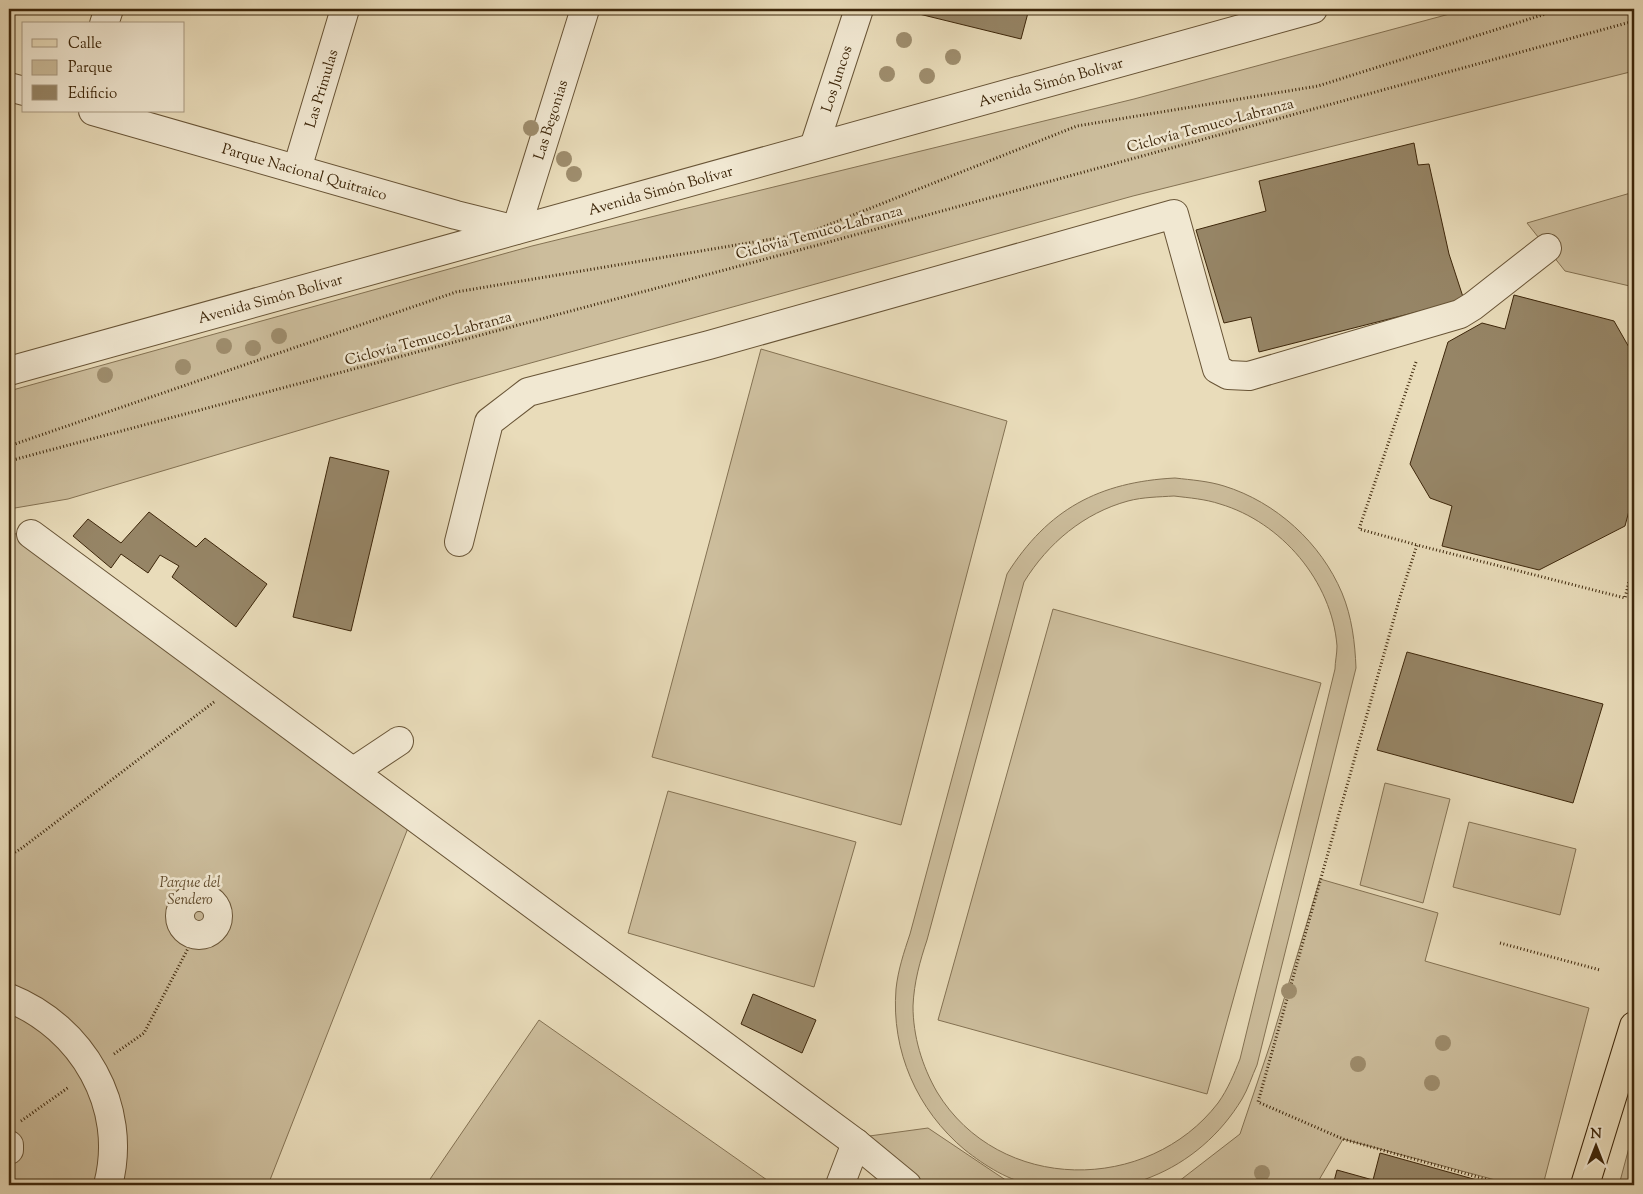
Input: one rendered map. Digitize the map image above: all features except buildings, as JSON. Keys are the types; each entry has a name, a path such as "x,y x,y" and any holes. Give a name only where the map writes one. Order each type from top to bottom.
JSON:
{"main road":[{"path":"1585,1185 1634,1026"}],"street":[{"path":"105,22 108,9"},
{"name":"Las Primulas","path":"297,169 345,9"},
{"name":"Las Begonias","path":"516,230 585,9"},
{"name":"Los Juncos","path":"814,147 858,9"},
{"name":"Avenida Simón Bolívar","path":"9,371 1313,9"},
{"path":"9,87 22,91"},
{"name":"Parque Nacional Quitraico","path":"97,112 516,230"},
{"path":"459,542 489,422 528,392 709,345 1174,214 1217,369 1228,375 1249,376 1460,314 1547,248"},
{"path":"31,534 856,1143 907,1185"},
{"path":"354,771 398,741"},
{"path":"9,998 28,1006 58,1026 77,1046 92,1070 101,1087 108,1108 112,1134 112,1159 108,1185"},
{"path":"840,1185 856,1143"}],"path":[{"path":"9,446 456,292 808,233 1077,126 1318,86 1561,9"},
{"name":"Ciclovía Temuco-Labranza","path":"9,461 808,247 1634,21"},
{"path":"1416,362 1359,529 1625,598 1634,561"},
{"path":"1417,545 1394,616 1258,1102 1343,1139 1506,1185"},
{"path":"9,856 237,685"},
{"path":"11,1140 92,1070 144,1033 195,935"},
{"path":"1500,943 1600,970"}],"green space":[{"path":"1468,9 1634,9 1634,71 1133,196 455,384 68,499 9,509 9,391 532,246 1134,99"},
{"path":"1634,192 1634,287 1565,271 1527,223"},
{"path":"761,349 1007,421 901,825 652,757"},
{"path":"1175,478 1224,486 1261,502 1295,527 1322,557 1342,593 1352,630 1356,668 1257,1065 1248,1087 1234,1112 1203,1146 1191,1155 1165,1171 1133,1184 1120,1186 1035,1185 1007,1177 980,1161 965,1150 933,1117 911,1078 903,1057 898,1035 896,1012 897,982 1007,574 1023,551 1058,516 1078,503 1099,493 1148,481","holes":["1174,496 1214,502 1242,513 1263,525 1283,540 1300,557 1314,577 1325,599 1333,622 1337,646 1335,669 1240,1059 1222,1098 1188,1133 1153,1154 1115,1166 1075,1170 1035,1164 997,1150 964,1125 937,1092 923,1061 913,1017 918,972 1024,582 1056,542 1068,531 1097,513 1128,501"]},
{"name":"Parque del Sendero","path":"9,529 408,828 268,1185 9,1185"},
{"path":"1053,609 1321,683 1207,1094 938,1020"},
{"path":"1385,783 1450,799 1423,903 1360,885"},
{"path":"668,791 856,842 814,987 628,933"},
{"path":"1469,822 1576,849 1560,915 1453,887"},
{"path":"1320,879 1438,913 1425,961 1589,1008 1543,1185 1514,1185 1343,1139 1316,1185 1174,1185 1240,1134 1272,1039"},
{"path":"539,1020 767,1180 763,1185 426,1185"},
{"path":"928,1128 1013,1185 920,1185 862,1137"},
{"path":"1634,1129 1634,1185 1619,1185"}]}
